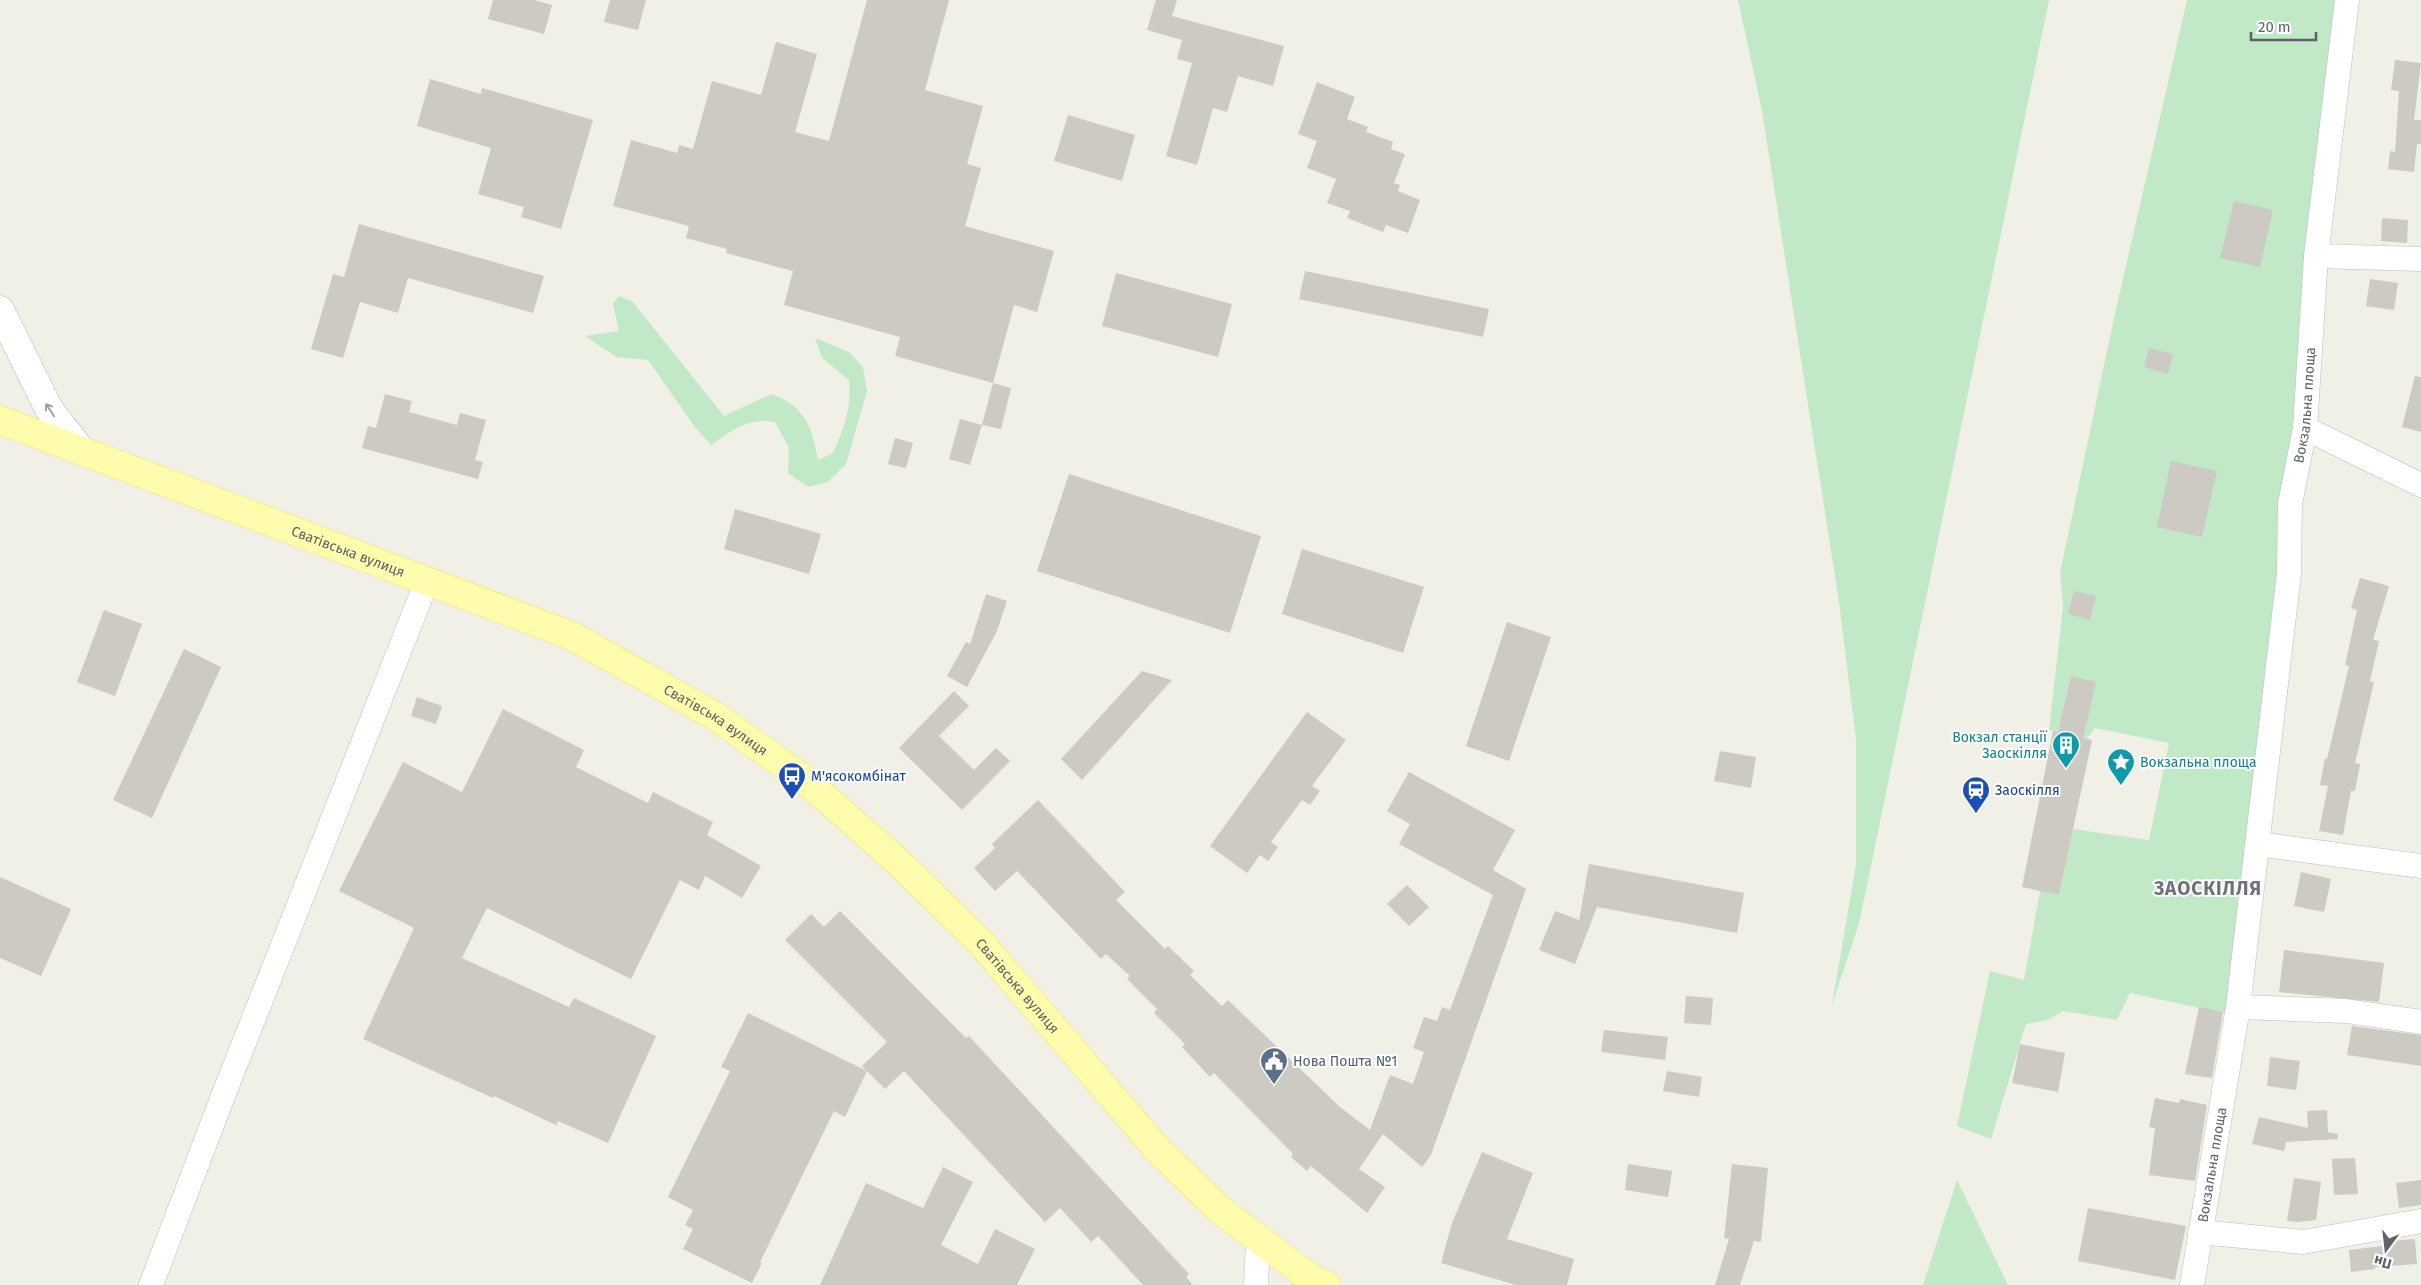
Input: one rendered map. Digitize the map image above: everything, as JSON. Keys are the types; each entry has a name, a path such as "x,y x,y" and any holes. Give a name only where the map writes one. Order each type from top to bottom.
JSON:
{"main road":[{"name":"Сватівська вулиця","path":"0,420 570,635 715,716 804,779 896,860 980,942 1158,1150 1218,1209 1310,1278 1326,1285"}],"street":[{"name":"Вокзальна площа","path":"2192,1285 2238,1007 2258,844 2289,573 2290,504 2305,428 2316,256 2347,0"},
{"path":"2316,256 2421,259"},
{"path":"0,310 49,409 80,449"},
{"path":"2305,428 2421,485"},
{"path":"151,1285 223,1096 427,581"},
{"path":"2258,844 2421,866"},
{"path":"2238,1007 2346,1011 2421,1022"},
{"path":"2200,1232 2304,1242 2421,1222"},
{"path":"1256,1285 1258,1239"}],"green space":[{"path":"1738,0 2049,0 1859,924 1832,1005 1856,864 1856,740 1839,602 1762,111"},
{"path":"2187,0 2347,0 2237,1016 2130,993 2117,1020 2063,1011 2048,1020 2026,1024 1991,1139 1957,1126 1990,971 2024,980 2040,891 2059,895 2073,829 2149,840 2169,743 2095,728 2086,739 2049,730 2063,607 2060,573 2114,318"},
{"path":"619,296 632,301 724,416 771,394 792,405 805,419 813,437 818,460 833,453 846,418 850,390 849,380 822,358 815,338 849,352 863,367 867,391 846,464 828,482 808,487 788,473 789,448 775,422 757,421 748,423 733,430 711,445 695,427 648,360 616,357 585,336 619,331 613,304"},
{"path":"1957,1180 2008,1285 1923,1285"}],"building":[{"path":"493,0 534,0 552,5 544,34 488,19"},
{"path":"610,0 646,0 638,30 604,22"},
{"path":"867,0 949,0 925,90 983,106 967,164 981,168 965,226 1054,251 1037,312 1014,305 993,383 895,356 900,337 784,305 793,271 726,253 727,249 686,238 689,226 613,206 631,140 677,153 679,145 693,149 712,81 761,95 776,42 817,54 795,132 829,141"},
{"path":"1156,0 1177,0 1172,16 1284,46 1273,86 1238,76 1227,112 1213,108 1197,165 1166,156 1192,63 1177,59 1182,40 1147,30"},
{"path":"2395,60 2421,63 2414,120 2421,120 2421,144 2417,144 2414,172 2388,169 2390,151 2395,152 2399,91 2391,90"},
{"path":"430,79 481,94 482,88 593,120 561,229 521,217 524,207 478,194 491,148 417,126"},
{"path":"1317,82 1355,97 1347,119 1368,127 1366,132 1393,142 1391,149 1405,154 1394,183 1400,185 1398,191 1420,200 1408,233 1386,225 1383,232 1347,218 1350,211 1327,203 1336,179 1307,168 1317,141 1298,134"},
{"path":"1068,115 1135,135 1122,181 1054,161"},
{"path":"2234,201 2273,210 2260,267 2220,258"},
{"path":"2382,218 2408,220 2407,243 2381,241"},
{"path":"359,224 544,276 533,313 408,278 398,313 360,302 343,358 311,349 333,274 344,277"},
{"path":"1305,271 1489,309 1483,337 1299,299"},
{"path":"1116,273 1232,304 1218,357 1102,326"},
{"path":"2370,279 2398,283 2394,310 2366,306"},
{"path":"2149,348 2173,354 2168,374 2144,367"},
{"path":"2415,376 2421,377 2421,432 2402,427"},
{"path":"993,383 1011,388 1001,429 982,425"},
{"path":"385,394 412,401 409,412 457,425 460,413 486,420 475,460 483,462 478,479 362,448 368,426 376,428"},
{"path":"960,419 982,425 970,465 949,459"},
{"path":"895,438 913,443 906,468 888,464"},
{"path":"2171,461 2217,471 2202,537 2157,527"},
{"path":"1069,474 1261,536 1230,633 1037,571"},
{"path":"735,509 821,534 809,574 724,549"},
{"path":"1302,549 1424,587 1403,653 1282,614"},
{"path":"2360,578 2389,586 2373,640 2379,641 2370,681 2374,682 2355,763 2360,764 2355,791 2351,791 2343,835 2319,831 2328,786 2320,785 2325,758 2327,759 2349,666 2345,665 2357,610 2351,608"},
{"path":"2074,591 2096,596 2090,620 2068,614"},
{"path":"986,594 1007,601 997,631 967,687 947,676 966,642 970,644"},
{"path":"104,610 142,624 115,696 77,682"},
{"path":"1507,622 1551,637 1509,761 1466,746"},
{"path":"184,649 221,667 152,818 113,800"},
{"path":"1142,671 1172,680 1082,780 1061,759"},
{"path":"2071,676 2096,682 2083,738 2092,740 2059,895 2022,887 2053,731 2058,732"},
{"path":"954,691 969,706 939,736 974,770 996,748 1010,761 962,810 899,748"},
{"path":"417,697 442,706 436,724 411,716"},
{"path":"503,709 584,750 576,767 648,803 653,792 713,822 707,835 761,866 742,898 705,876 699,890 680,880 631,979 487,908 462,958 569,1007 574,998 656,1036 608,1143 558,1121 556,1125 363,1039 414,928 339,891 403,762 462,792"},
{"path":"1307,712 1346,740 1312,786 1320,791 1310,805 1302,800 1271,842 1278,847 1268,861 1260,855 1247,873 1210,846"},
{"path":"1720,751 1756,757 1751,788 1714,781"},
{"path":"1409,772 1515,830 1493,870 1526,889 1431,1155 1422,1167 1383,1134 1359,1169 1385,1187 1367,1213 1311,1166 1307,1171 1291,1157 1293,1154 1214,1073 1210,1077 1182,1047 1185,1044 1154,1013 1157,1009 1127,979 1130,976 1106,954 1101,959 1017,871 995,891 974,868 995,848 992,844 1038,800 1125,892 1116,900 1165,949 1168,946 1194,971 1190,975 1222,1006 1228,1000 1340,1107 1370,1130 1390,1075 1413,1084 1424,1052 1413,1048 1424,1017 1437,1021 1442,1007 1450,1010 1493,895 1399,844 1410,824 1387,811"},
{"path":"1589,864 1744,893 1737,933 1597,907 1575,964 1539,950 1555,911 1579,920"},
{"path":"2301,872 2331,879 2324,912 2294,906"},
{"path":"0,877 71,909 41,976 0,958"},
{"path":"1407,885 1429,907 1409,926 1387,904"},
{"path":"840,911 966,1038 969,1036 1189,1274 1186,1277 1193,1285 1143,1285 1098,1236 1091,1242 1060,1208 1045,1222 904,1071 885,1089 862,1066 887,1042 785,940 811,914 824,927"},
{"path":"2284,950 2384,963 2379,1002 2279,992"},
{"path":"1686,996 1713,998 1711,1025 1684,1023"},
{"path":"2199,1007 2223,1012 2212,1078 2185,1074"},
{"path":"748,1013 867,1071 845,1117 834,1111 760,1262 762,1263 752,1283 683,1249 693,1229 685,1225 693,1210 668,1197 730,1071 721,1067"},
{"path":"2352,1026 2421,1035 2421,1066 2347,1055"},
{"path":"1604,1030 1668,1037 1665,1060 1601,1052"},
{"path":"2020,1044 2065,1053 2058,1092 2012,1083"},
{"path":"2270,1057 2300,1061 2296,1090 2267,1086"},
{"path":"1667,1071 1702,1077 1699,1097 1663,1091"},
{"path":"2155,1098 2179,1103 2180,1099 2207,1105 2195,1181 2149,1175 2155,1128 2149,1127"},
{"path":"2327,1110 2328,1132 2338,1134 2338,1139 2286,1142 2284,1151 2252,1144 2259,1117 2308,1128 2307,1111"},
{"path":"1482,1152 1533,1173 1507,1239 1574,1259 1567,1285 1516,1285 1441,1263 1452,1223"},
{"path":"2355,1158 2358,1194 2334,1195 2332,1159"},
{"path":"1628,1164 1672,1171 1668,1197 1625,1190"},
{"path":"1732,1164 1768,1168 1761,1242 1754,1241 1740,1285 1715,1285 1729,1239 1724,1238"},
{"path":"943,1167 973,1182 941,1245 978,1264 995,1229 1035,1249 1017,1285 820,1285 866,1183 923,1208"},
{"path":"2294,1178 2321,1182 2316,1220 2287,1221"},
{"path":"2421,1180 2421,1205 2399,1208 2396,1183"},
{"path":"2088,1208 2186,1226 2175,1280 2078,1261"},
{"path":"2415,1239 2417,1264 2375,1267 2375,1269 2351,1272 2349,1250 2391,1245 2390,1241"}],"place":[{"name":"Вокзал станції Заоскілля","path":"2066,769"},
{"name":"Вокзальна площа","path":"2121,786"},
{"name":"М'ясокомбінат","path":"792,800"},
{"name":"Заоскiлля","path":"1976,814"},
{"name":"Нова Пошта №1","path":"1274,1085"}],"district":[{"name":"ЗАОСКIЛЛЯ","path":"2208,888"}]}
